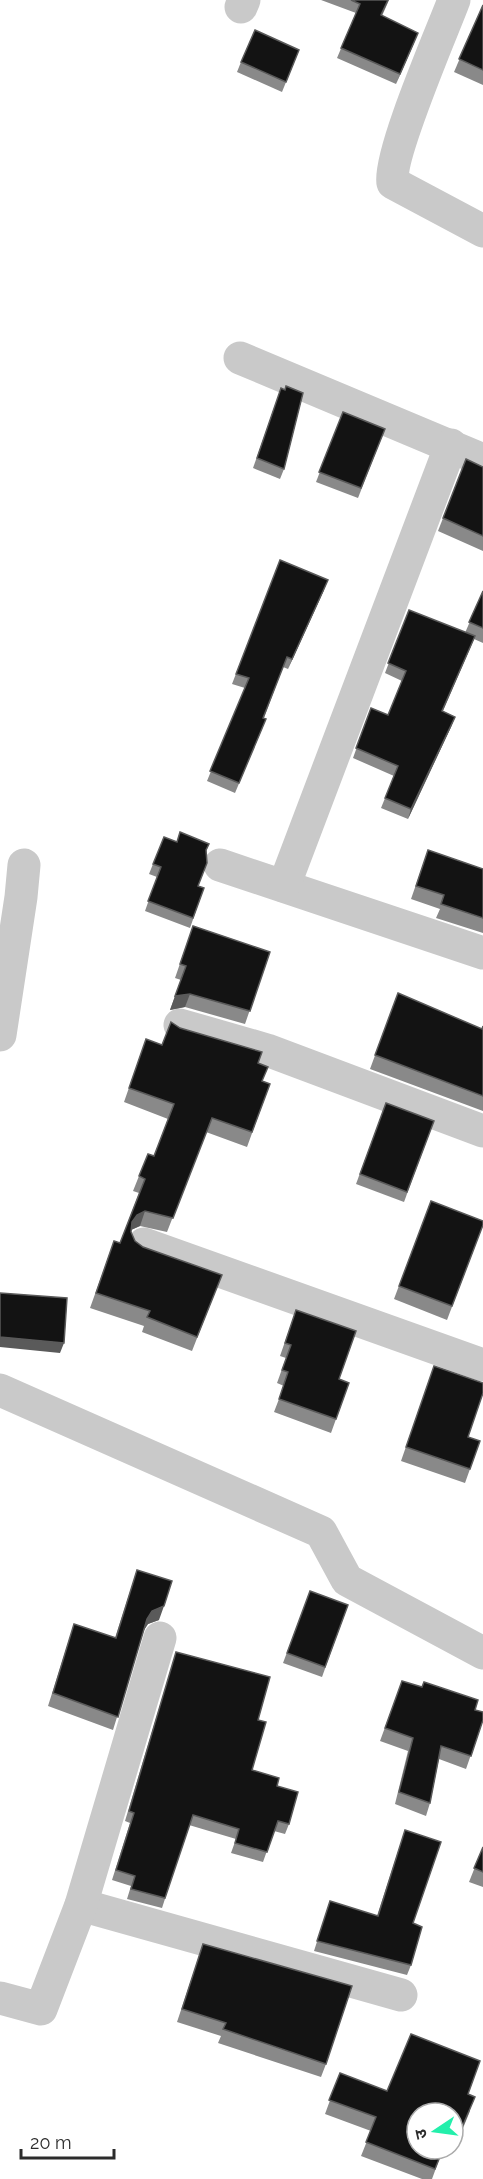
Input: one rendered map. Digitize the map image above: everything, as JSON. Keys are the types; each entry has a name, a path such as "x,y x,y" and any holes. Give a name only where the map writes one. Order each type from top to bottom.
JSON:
{"street":[{"path":"454,0 402,136 392,176 393,183 416,197 483,231"},
{"path":"240,358 483,460"},
{"path":"284,886 451,446"},
{"path":"0,1035 24,865"},
{"path":"220,865 483,953"},
{"path":"180,1025 267,1050 483,1131"},
{"path":"144,1244 483,1365"},
{"path":"0,1390 321,1532 347,1580 483,1653"},
{"path":"0,1998 40,2009 81,1905 160,1638"},
{"path":"81,1905 401,1995"}],"building":[{"path":"351,0 388,0 381,15 418,33 400,74 341,48 360,4"},
{"path":"483,5 483,70 459,59"},
{"path":"255,30 299,50 286,82 241,62"},
{"path":"286,386 303,393 284,469 257,458 281,388 285,390"},
{"path":"343,412 385,429 361,488 319,472"},
{"path":"466,459 483,467 483,536 443,518"},
{"path":"280,560 328,580 292,659 287,657 263,718 266,719 239,783 210,771 249,678 236,674"},
{"path":"483,591 483,628 469,622"},
{"path":"409,610 475,636 442,711 455,717 411,809 385,798 398,766 356,748 371,708 388,715 406,671 388,663"},
{"path":"180,832 209,844 206,850 207,863 198,886 204,888 193,918 148,901 161,867 153,864 164,837 177,842"},
{"path":"428,850 483,869 483,918 441,904 444,895 416,886"},
{"path":"193,926 270,952 250,1011 190,994 175,996 186,966 180,964"},
{"path":"398,993 482,1029 483,1026 483,1096 375,1055"},
{"path":"171,1022 180,1028 262,1052 258,1063 268,1067 262,1081 270,1084 252,1132 212,1118 173,1218 145,1211 137,1215 132,1222 131,1232 135,1241 143,1247 222,1275 197,1337 147,1317 150,1311 96,1293 114,1241 120,1243 145,1179 139,1176 148,1154 154,1156 174,1104 129,1088 146,1039 162,1045"},
{"path":"386,1103 434,1121 407,1192 360,1174"},
{"path":"431,1201 483,1221 452,1306 399,1286"},
{"path":"0,1293 67,1298 64,1343 0,1337"},
{"path":"296,1310 356,1331 339,1379 349,1383 336,1419 279,1399 288,1372 282,1370 291,1345 285,1343"},
{"path":"434,1366 483,1383 483,1393 468,1437 480,1441 470,1469 406,1447"},
{"path":"137,1570 172,1581 164,1606 152,1611 147,1619 118,1717 53,1693 74,1624 116,1638"},
{"path":"310,1591 348,1605 325,1667 287,1653"},
{"path":"176,1652 270,1677 258,1720 266,1722 252,1770 279,1778 277,1786 298,1792 289,1824 278,1821 267,1852 235,1843 239,1829 193,1815 165,1898 131,1889 135,1876 116,1870 134,1813 129,1811"},
{"path":"402,1681 422,1687 424,1682 478,1700 475,1710 483,1712 483,1720 471,1756 441,1746 430,1803 399,1792 413,1738 385,1728"},
{"path":"405,1830 441,1842 413,1923 422,1927 411,1965 317,1941 330,1901 378,1916"},
{"path":"483,1847 483,1872 474,1868"},
{"path":"203,1944 352,1986 326,2064 223,2029 226,2023 182,2009"},
{"path":"411,2034 480,2061 468,2094 475,2097 465,2120 465,2101 405,2101 405,2157 366,2142 376,2117 329,2100 340,2073 387,2091"},
{"path":"415,2161 438,2161 435,2169"}]}
